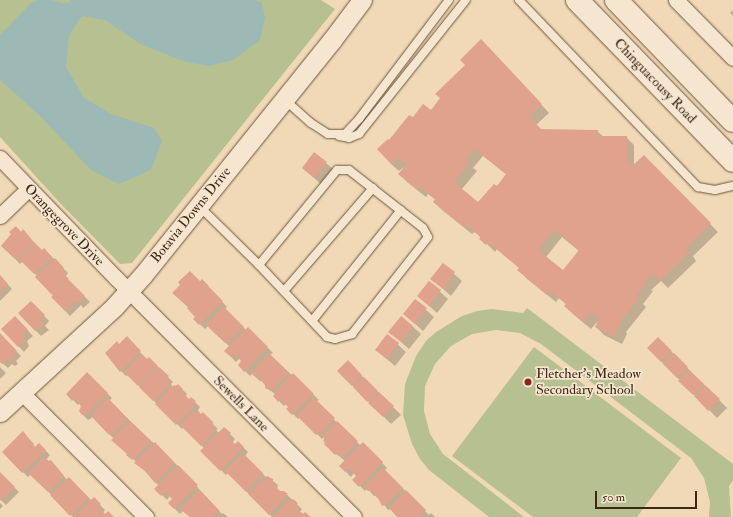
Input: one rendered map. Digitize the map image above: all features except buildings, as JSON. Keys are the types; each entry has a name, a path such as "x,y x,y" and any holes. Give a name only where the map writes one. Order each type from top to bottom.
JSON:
{"main road":[{"name":"Chinguacousy Road","path":"577,0 733,161"},
{"name":"Chinguacousy Road","path":"616,0 733,121"}],"street":[{"name":"Botavia Downs Drive","path":"0,412 129,291 199,206 362,0"},
{"path":"676,0 733,58"},
{"name":"Orangegrove Drive","path":"0,158 28,190 129,291"},
{"path":"0,216 28,190"},
{"name":"Sewells Lane","path":"129,291 354,517"},
{"path":"21,392 146,517"}],"lane":[{"path":"328,134 345,134 355,124 449,0"},
{"path":"284,99 311,123 328,134 349,138 359,134 466,0"},
{"path":"519,0 698,187 715,190 733,186"},
{"path":"199,206 259,265 327,337 336,339 352,334 428,237 423,228 349,170 338,170 259,265"},
{"path":"284,291 373,188"},
{"path":"312,321 401,210"}],"green space":[{"path":"0,0 321,0 335,9 132,263 120,264 58,201 0,137"},
{"path":"527,308 733,464 733,480 729,486 731,517 709,517 710,502 704,478 691,458 541,344 520,333 496,330 472,334 451,346 435,364 425,386 424,411 430,434 443,454 524,517 489,517 429,470 420,459 412,444 403,415 405,384 416,356 426,341 436,332 462,316 477,311 492,309 523,313"},
{"path":"534,347 681,458 637,517 533,517 452,456"}],"water":[{"path":"38,0 51,0 62,3 71,2 70,0 255,0 262,3 265,18 260,40 233,60 209,66 186,62 140,44 105,20 82,16 69,35 66,67 84,98 111,114 154,128 162,141 151,170 119,184 91,170 39,115 0,80 0,35 31,3"}],"place":[{"name":"Fletcher's Meadow Secondary School","path":"528,382"}]}
